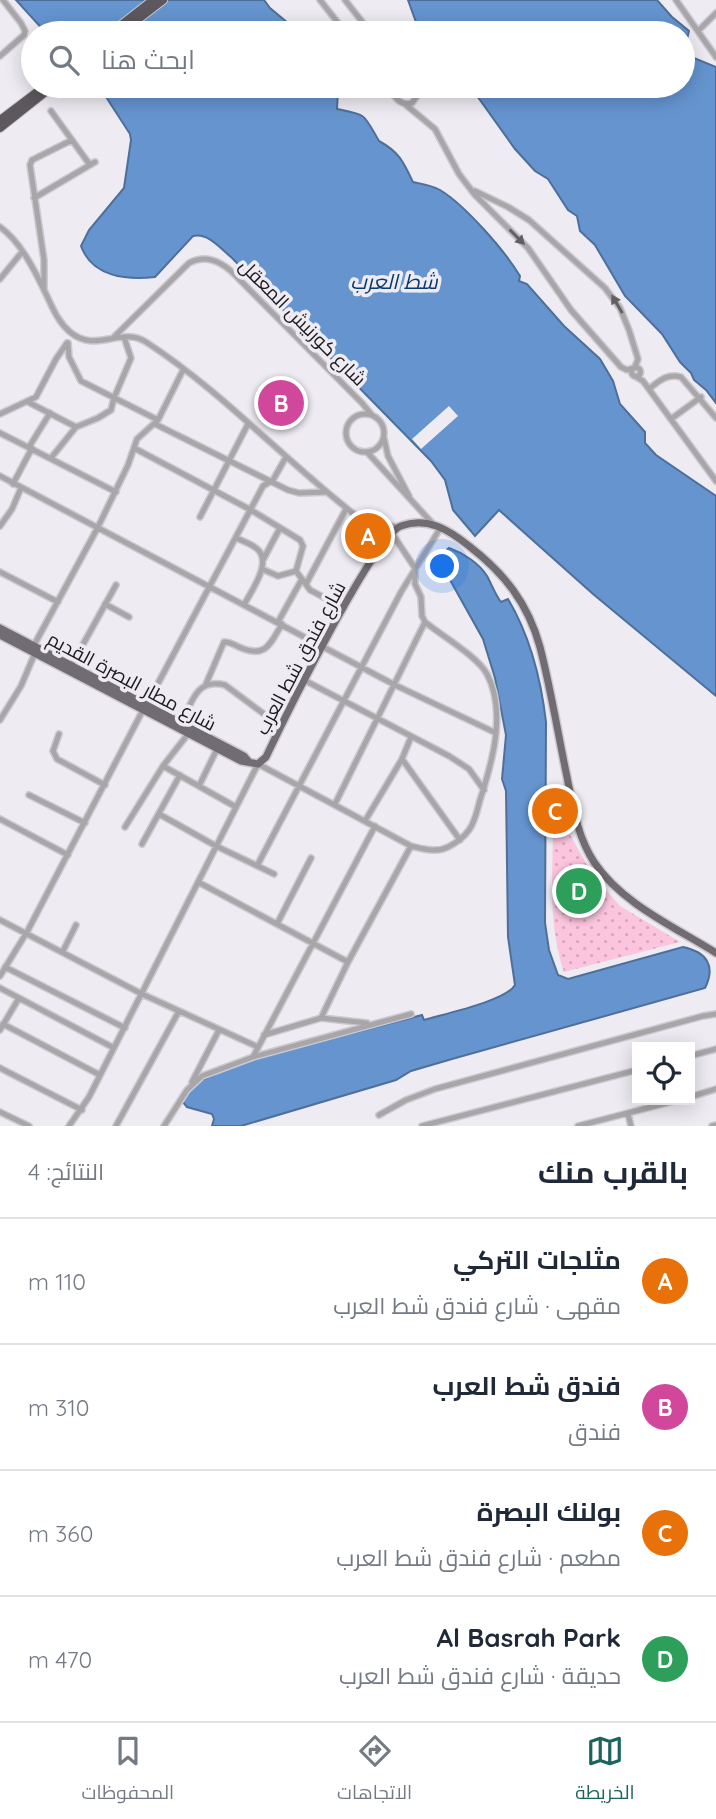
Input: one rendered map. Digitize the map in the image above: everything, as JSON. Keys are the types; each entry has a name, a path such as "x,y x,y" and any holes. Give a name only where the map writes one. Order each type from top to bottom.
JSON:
{"highway":[{"path":"126,21 153,0"},
{"path":"136,21 163,0"},
{"path":"0,120 33,98"},
{"path":"0,128 34,98"}],"main road":[{"path":"394,530 415,523 437,526 452,533 496,568 511,585 524,606 540,648 579,829 594,861 619,890 716,953"},
{"name":"شارع فندق شط العرب","path":"253,763 266,757 322,646 379,548 394,530"},
{"name":"شارع مطار البصرة القديم","path":"0,628 34,650 253,763"},
{"name":"شارع مطار البصرة القديم","path":"0,635 71,666 188,734 241,761 253,763"}],"street":[{"path":"3,0 21,25"},
{"path":"320,0 337,21"},
{"path":"345,0 362,21"},
{"path":"676,0 691,21"},
{"path":"681,7 687,0"},
{"path":"698,31 716,13"},
{"path":"695,27 715,54"},
{"path":"0,55 21,38"},
{"path":"397,98 435,129 470,188 528,248 571,310 624,369 636,371"},
{"path":"405,105 412,103 416,98"},
{"path":"34,198 92,164 51,111"},
{"path":"44,289 44,260 30,162 72,140"},
{"path":"470,188 508,206 528,220 605,288 620,307 638,359 636,371 716,481"},
{"path":"0,226 22,252 58,318 73,335 93,342 124,337 141,339 183,370 346,509 365,522 394,530 415,568 415,584 421,597 425,622 486,673 494,699 496,733 474,822 460,840 446,848 437,850 411,846 300,785 253,763 236,807 125,1028 82,1110 69,1126"},
{"path":"1,276 22,252"},
{"name":"شارع كورنيش المعقل","path":"113,338 189,263 212,259 231,271 372,415"},
{"path":"0,414 36,397 56,359 73,335"},
{"path":"51,458 76,426 111,410 131,358 124,337"},
{"path":"68,342 69,357 81,382 270,482 295,492 326,492"},
{"path":"0,720 21,686 34,650 116,492 139,436 156,422 183,370"},
{"path":"649,389 664,377 677,375 685,379 716,418"},
{"path":"671,419 701,397"},
{"path":"28,402 76,426"},
{"path":"13,484 50,413"},
{"path":"257,866 437,526 398,489 367,452 352,447 346,433 349,423 357,416 372,415 380,421 388,456 411,499"},
{"path":"200,517 248,424"},
{"path":"0,433 116,492"},
{"path":"367,452 380,445 384,436"},
{"path":"134,448 251,510 300,540 303,546 296,571"},
{"path":"0,976 27,932 263,486 270,482 286,457"},
{"path":"0,476 396,685 496,733"},
{"path":"0,526 12,509 21,488"},
{"path":"206,684 224,642 229,641 251,651 267,648 346,509"},
{"path":"263,560 280,528"},
{"path":"236,538 256,548 262,554 263,560 262,569 244,605"},
{"path":"262,569 278,576 296,571"},
{"path":"296,571 310,590 344,608"},
{"path":"0,572 58,602"},
{"path":"71,666 116,585"},
{"path":"105,604 130,617"},
{"path":"335,804 425,622"},
{"path":"304,680 469,769 484,790"},
{"path":"181,724 200,688 216,682 225,685 280,726"},
{"path":"60,734 53,751 57,759 104,785"},
{"path":"125,827 163,766 188,734"},
{"path":"365,821 402,759 411,737"},
{"path":"199,786 217,749"},
{"path":"402,759 460,840"},
{"path":"163,766 236,807"},
{"path":"142,844 180,775"},
{"path":"29,795 85,823"},
{"path":"159,814 274,874"},
{"path":"0,819 68,855"},
{"path":"253,1057 375,826"},
{"path":"321,1018 411,846"},
{"path":"277,924 311,858"},
{"path":"198,882 348,962"},
{"path":"0,920 142,994 258,1048"},
{"path":"63,951 76,925"},
{"path":"5,967 125,1028"},
{"path":"0,988 114,1048"},
{"path":"19,998 2,1027 100,1075"},
{"path":"116,1126 179,1011"},
{"path":"191,1085 202,1076 253,1057 411,1014"},
{"path":"379,1115 406,1100 435,1089 716,1014"},
{"path":"264,1035 321,1018 369,1024"},
{"path":"164,1126 191,1085 219,1030"},
{"path":"695,1055 716,1049"},
{"path":"0,1068 82,1110"},
{"path":"422,1126 632,1071"},
{"path":"695,1095 716,1089"},
{"path":"578,1126 660,1105"},
{"path":"0,1112 29,1126"},
{"path":"628,1114 631,1126"}],"shaded area":[{"path":"570,835 593,875 620,906 680,942 564,972 554,921 553,836"}],"water":[{"path":"16,0 264,0 286,21 35,21"},
{"path":"408,0 657,0 677,21 416,21"},
{"path":"695,58 716,67 716,403 694,380 662,334 625,296 595,245 580,231 577,216 568,210 548,179 535,171 515,149 479,98 695,98"},
{"name":"شط العرب","path":"107,98 338,98 337,109 363,117 379,141 400,158 413,182 440,190 472,217 513,266 520,276 519,281 527,284 564,326 600,359 613,381 620,404 645,432 645,443 656,455 716,496 716,696 593,594 499,510 475,536 453,510 445,480 431,461 214,242 204,236 193,236 155,277 122,277 93,264 81,246 89,230 124,188 130,134"},
{"path":"449,548 480,567 501,602 508,599 523,628 538,674 546,722 545,923 549,950 558,975 568,979 683,947 698,952 707,961 710,973 705,988 411,1071 396,1080 241,1126 212,1126 212,1114 187,1107 182,1101 197,1082 245,1061 422,1015 424,1020 474,1006 500,996 515,985 508,937 506,791 502,779 506,735 495,678 483,639 440,562 441,555"}],"pier":[{"path":"449,406 458,416 421,449 412,439"}],"place":[{"name":"فندق شط العرب","path":"281,403"},
{"name":"مثلجات التركي","path":"368,536"},
{"name":"بولنك البصرة","path":"555,811"},
{"name":"Al Basrah Park","path":"579,891"}]}
